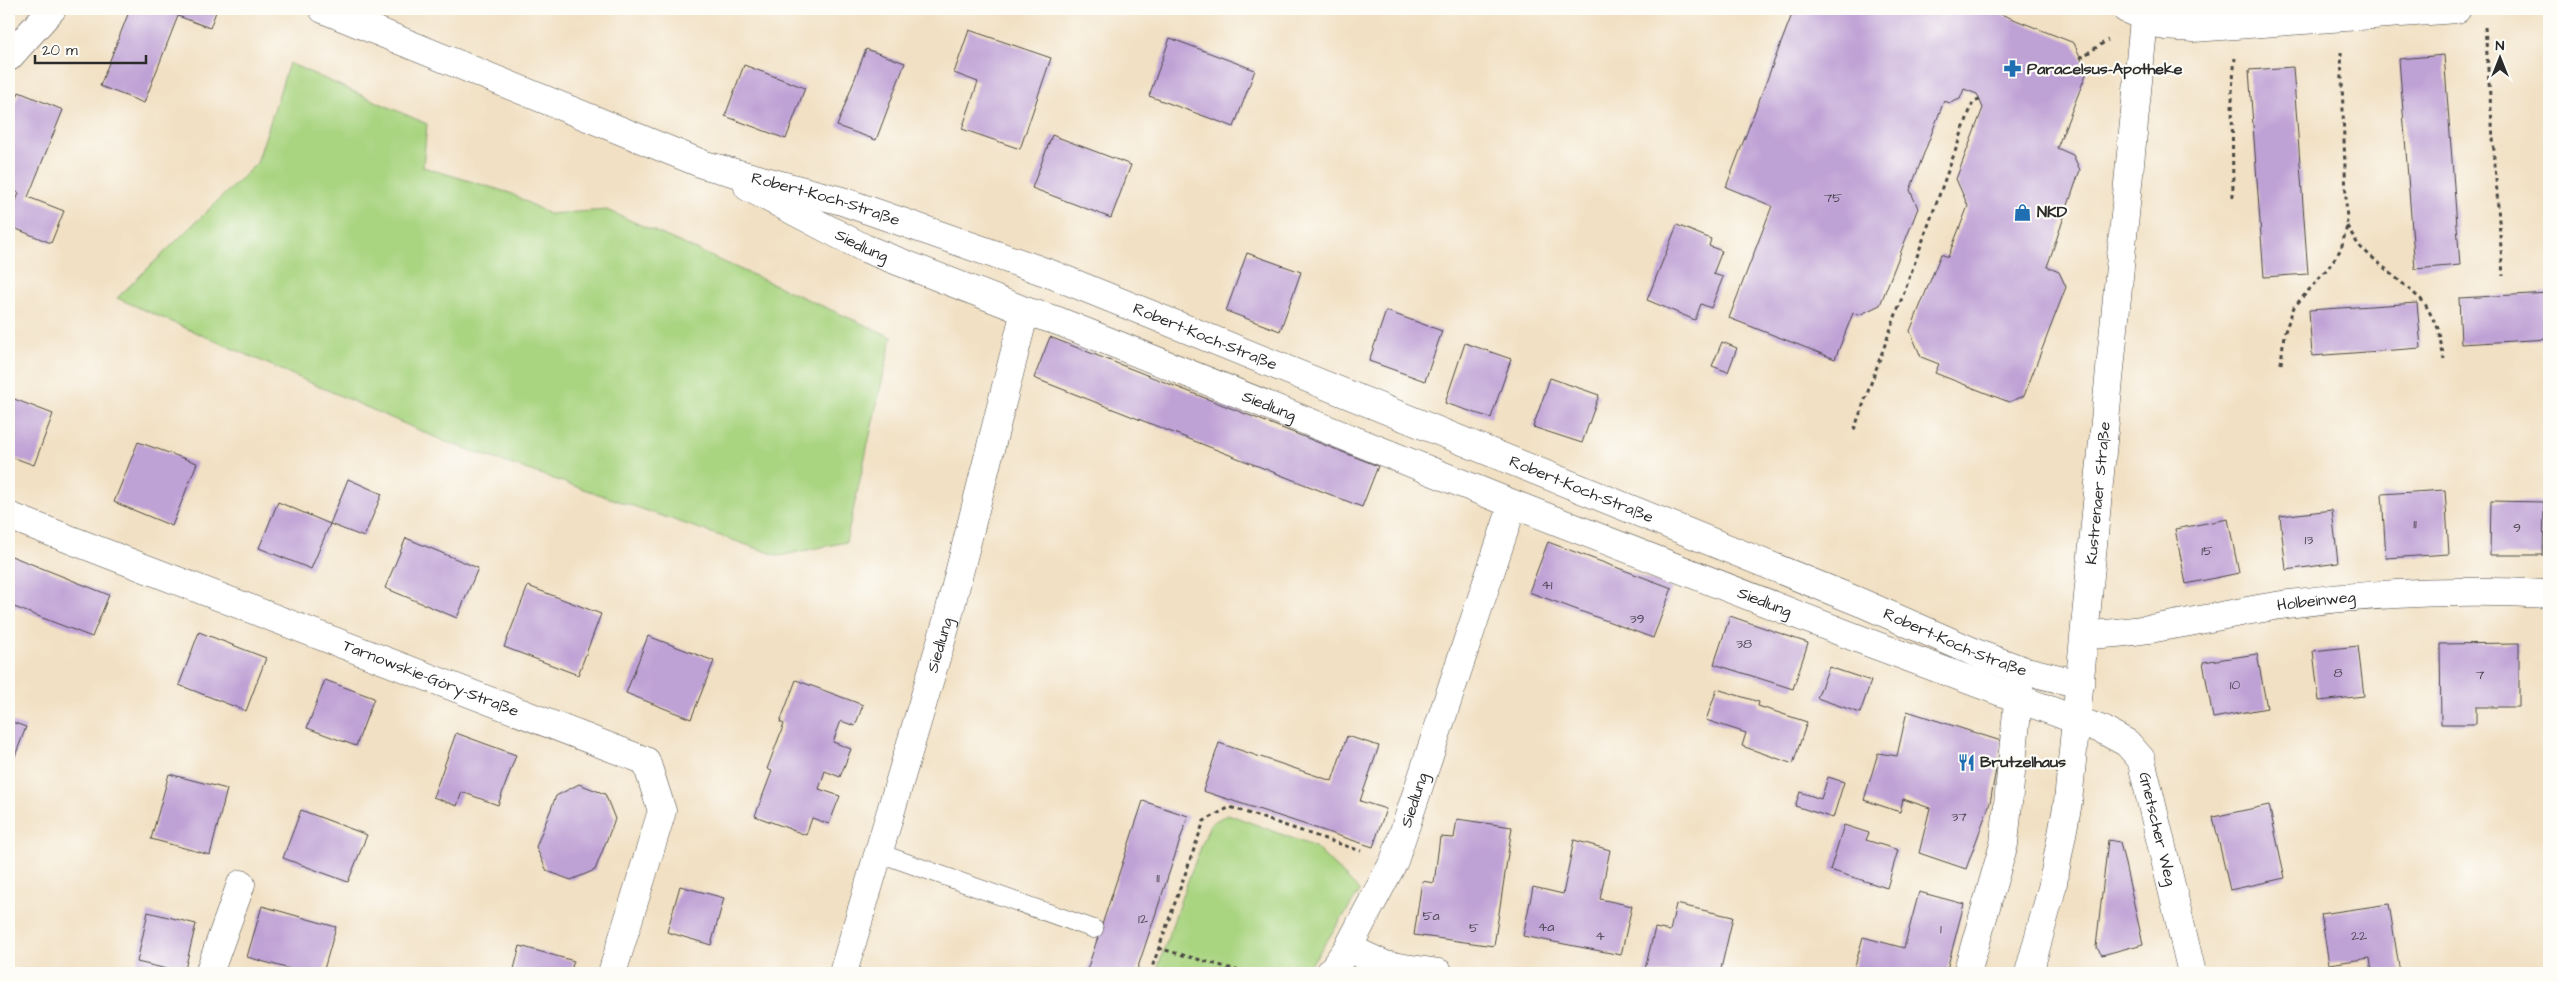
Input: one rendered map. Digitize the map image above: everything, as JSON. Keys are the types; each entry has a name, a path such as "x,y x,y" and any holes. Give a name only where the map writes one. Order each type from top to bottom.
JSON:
{"street":[{"path":"9,57 52,9"},
{"name":"Robert-Koch-Straße","path":"323,9 705,165 842,201 1052,274 1862,603 1925,632 2022,670 2080,684"},
{"path":"2138,11 2165,26 2179,27 2238,25 2457,9"},
{"name":"Kustrenaer Straße","path":"2030,973 2052,888 2066,812 2077,720 2138,11"},
{"name":"Siedlung","path":"705,165 864,248 1025,312 1058,321 1513,504 1915,660 2077,720"},
{"name":"Siedlung","path":"843,973 947,621 1025,312"},
{"name":"Siedlung","path":"1330,973 1348,948 1394,862 1513,504"},
{"name":"Tarnowskie-Góry-Straße","path":"9,516 646,761 662,811 612,973"},
{"name":"Holbeinweg","path":"2085,635 2126,634 2288,604 2372,596 2448,593 2549,594"},
{"path":"1915,660 1925,632"},
{"path":"1968,973 2004,844 2022,670"},
{"name":"Gnetscher Weg","path":"2077,720 2127,743 2141,760 2192,973"},
{"path":"209,973 241,884"},
{"path":"1348,948 1384,965 1439,973"}],"lane":[{"path":"879,853 1094,929"}],"path":[{"path":"2280,364 2284,334 2294,306 2328,268 2341,249 2347,226 2340,18"},
{"path":"2484,19 2503,276"},
{"path":"2233,197 2232,89 2238,25"},
{"path":"1854,430 1973,102 1980,100"},
{"path":"2347,226 2359,246 2379,266 2404,283 2424,302 2438,328 2444,359"},
{"path":"1150,973 1204,821 1230,807 1394,862"},
{"path":"1158,948 1247,973"}],"green space":[{"path":"289,63 427,124 423,167 510,193 549,214 607,210 892,337 846,542 779,556 446,442 117,298 257,163"},
{"path":"1228,814 1315,847 1360,891 1312,963 1308,973 1156,973 1182,896 1210,824"}],"building":[{"path":"130,9 160,9 173,13 175,9 217,9 210,28 178,16 144,103 100,86"},
{"path":"1794,9 1988,9 2074,43 2087,72 2057,148 2073,155 2080,170 2047,267 2059,272 2066,287 2024,396 2009,402 1935,373 1939,364 1921,357 1910,331 1941,254 1948,257 1968,206 1956,179 1983,108 1977,94 1964,89 1960,99 1950,103 1944,101 1910,190 1918,208 1880,305 1859,315 1853,313 1835,359 1729,318 1772,206 1726,187"},
{"path":"969,30 1051,58 1020,149 962,129 978,82 954,73"},
{"path":"1170,38 1255,70 1234,127 1149,96"},
{"path":"866,49 905,63 876,140 837,126"},
{"path":"2444,55 2460,265 2415,269 2399,59"},
{"path":"744,65 805,88 786,139 725,116"},
{"path":"2293,67 2308,274 2264,277 2249,70"},
{"path":"19,92 63,110 28,197 64,211 51,243 9,226 9,219 19,193 9,189 9,118"},
{"path":"1052,135 1131,165 1111,218 1032,188"},
{"path":"1677,225 1711,239 1709,246 1722,251 1713,274 1723,277 1711,308 1701,304 1695,320 1647,300"},
{"path":"1247,253 1301,272 1280,331 1226,311"},
{"path":"2549,293 2549,339 2461,344 2459,298"},
{"path":"2417,303 2421,348 2312,356 2309,310"},
{"path":"1386,311 1442,331 1425,381 1369,361"},
{"path":"1050,337 1378,466 1362,507 1034,378"},
{"path":"1722,342 1737,348 1728,372 1712,366"},
{"path":"1465,343 1511,359 1491,418 1445,403"},
{"path":"1550,378 1599,395 1582,443 1533,427"},
{"path":"9,397 53,414 34,465 9,456"},
{"path":"138,442 197,463 172,526 114,502"},
{"path":"348,479 382,494 364,537 330,524"},
{"path":"2445,490 2449,554 2386,558 2382,494"},
{"path":"2491,501 2544,502 2543,555 2490,555"},
{"path":"278,502 330,524 311,569 259,548"},
{"path":"2332,510 2338,563 2286,570 2280,516"},
{"path":"2228,519 2239,573 2186,584 2175,529"},
{"path":"406,538 478,568 457,618 385,588"},
{"path":"1548,542 1672,588 1653,638 1529,592"},
{"path":"9,555 109,595 92,637 9,605"},
{"path":"528,586 601,614 578,675 504,647"},
{"path":"1730,616 1808,643 1793,689 1714,664"},
{"path":"199,632 266,658 246,711 179,685"},
{"path":"648,636 714,661 691,719 626,693"},
{"path":"2519,643 2519,707 2476,707 2476,724 2441,724 2440,644"},
{"path":"2358,646 2364,696 2319,701 2313,651"},
{"path":"2257,654 2267,708 2213,718 2203,662"},
{"path":"1829,667 1871,681 1860,713 1817,698"},
{"path":"325,680 374,698 356,746 307,728"},
{"path":"796,680 863,705 855,726 841,721 833,742 851,749 840,777 825,771 819,789 840,796 829,824 812,818 806,835 755,816 772,771 767,769 784,724 780,722"},
{"path":"1717,689 1759,702 1758,706 1807,722 1793,764 1742,746 1746,733 1706,720"},
{"path":"1907,711 2001,741 1990,803 1966,869 1919,853 1930,808 1903,799 1900,812 1864,800 1878,753 1897,756"},
{"path":"9,721 26,727 9,772"},
{"path":"456,733 516,755 498,805 462,792 457,806 433,797"},
{"path":"1347,736 1379,746 1360,801 1386,809 1373,847 1203,791 1219,743 1332,781"},
{"path":"169,774 227,789 210,855 151,839"},
{"path":"1828,777 1844,782 1833,818 1795,806 1800,792 1821,799"},
{"path":"579,784 605,794 615,819 595,870 571,880 547,871 536,847 556,796"},
{"path":"1143,801 1188,816 1136,973 1086,973"},
{"path":"2269,805 2285,878 2230,890 2213,817"},
{"path":"301,810 367,835 348,882 283,858"},
{"path":"1457,819 1512,827 1494,946 1414,935 1422,881 1434,883 1440,837 1454,838"},
{"path":"1844,825 1869,833 1866,840 1898,850 1887,888 1830,870"},
{"path":"1574,840 1610,850 1600,899 1632,906 1621,955 1523,936 1533,887 1563,894"},
{"path":"2108,840 2120,842 2143,944 2102,955 2096,947"},
{"path":"680,886 724,898 711,945 667,932"},
{"path":"1919,892 1964,904 1946,973 1853,973 1863,937 1904,948"},
{"path":"1676,904 1733,917 1720,973 1644,973 1655,928 1670,931"},
{"path":"2389,904 2400,973 2372,973 2370,958 2329,964 2321,914"},
{"path":"262,906 336,927 323,973 304,973 247,957"},
{"path":"148,912 196,924 184,973 137,962"},
{"path":"520,946 574,961 570,973 513,973"}],"place":[{"name":"Paracelsus-Apotheke","path":"2013,69"},
{"name":"NKD","path":"2023,212"},
{"name":"Brutzelhaus","path":"1966,762"}]}
